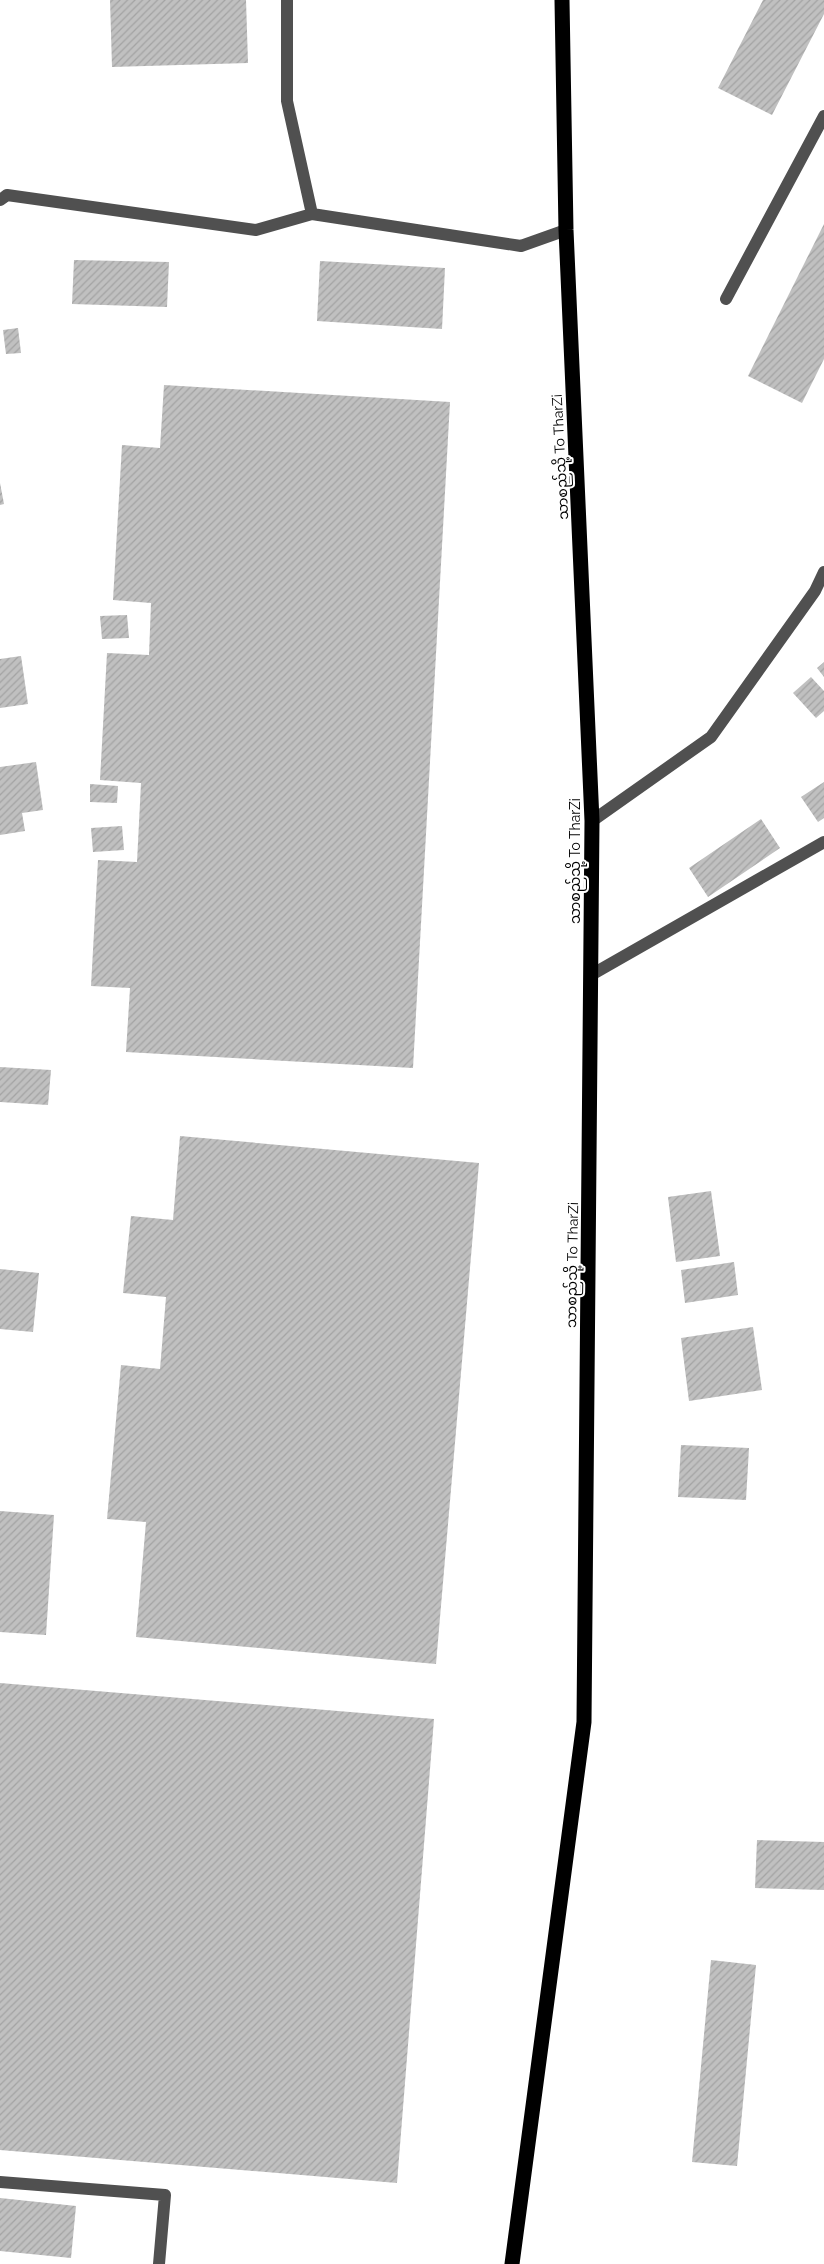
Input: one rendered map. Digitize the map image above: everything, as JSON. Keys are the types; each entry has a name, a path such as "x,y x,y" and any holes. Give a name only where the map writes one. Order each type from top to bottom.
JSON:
{"highway":[{"name":"သာစည်သို့ To TharZi","path":"512,2264 584,1722 592,821 566,230 562,0"}],"street":[{"path":"287,0 287,101 312,214"},
{"path":"726,299 824,116"},
{"path":"2,197 256,230 312,214 521,246 566,230"},
{"path":"592,821 711,737 815,591 824,572"},
{"path":"591,975 824,842"},
{"path":"0,2182 165,2195 159,2264"}],"building":[{"path":"110,0 246,0 248,63 112,67"},
{"path":"763,0 824,0 824,14 772,115 718,88"},
{"path":"824,224 824,359 802,403 748,376"},
{"path":"74,260 169,262 167,307 72,304"},
{"path":"320,261 445,268 442,329 317,321"},
{"path":"18,328 21,353 6,354 3,330"},
{"path":"164,385 450,402 413,1068 126,1052 130,988 91,986 98,860 137,862 141,783 100,780 107,653 149,655 151,603 113,600 122,445 160,448"},
{"path":"0,483 4,504 0,505"},
{"path":"127,615 129,638 102,639 100,616"},
{"path":"21,656 28,704 0,708 0,659"},
{"path":"824,662 824,677 817,668"},
{"path":"811,677 824,691 824,711 816,718 793,693"},
{"path":"36,762 43,810 22,813 25,831 0,835 0,767"},
{"path":"824,782 824,818 818,822 801,797"},
{"path":"90,784 118,786 117,803 90,802"},
{"path":"761,819 780,848 708,897 689,868"},
{"path":"122,826 124,850 93,852 91,828"},
{"path":"0,1067 51,1070 48,1105 0,1102"},
{"path":"180,1136 479,1163 436,1664 136,1637 146,1522 107,1519 121,1365 160,1369 166,1297 123,1293 131,1216 173,1220"},
{"path":"711,1191 720,1256 676,1262 668,1197"},
{"path":"734,1262 738,1295 685,1303 681,1270"},
{"path":"0,1269 39,1273 33,1332 0,1329"},
{"path":"753,1327 762,1390 689,1401 681,1338"},
{"path":"681,1445 749,1448 746,1500 678,1497"},
{"path":"0,1511 54,1515 46,1635 0,1632"},
{"path":"0,1683 434,1719 397,2183 0,2150"},
{"path":"757,1840 824,1842 824,1890 755,1888"},
{"path":"711,1960 756,1965 737,2166 692,2162"},
{"path":"0,2198 76,2206 71,2258 0,2251"}]}
